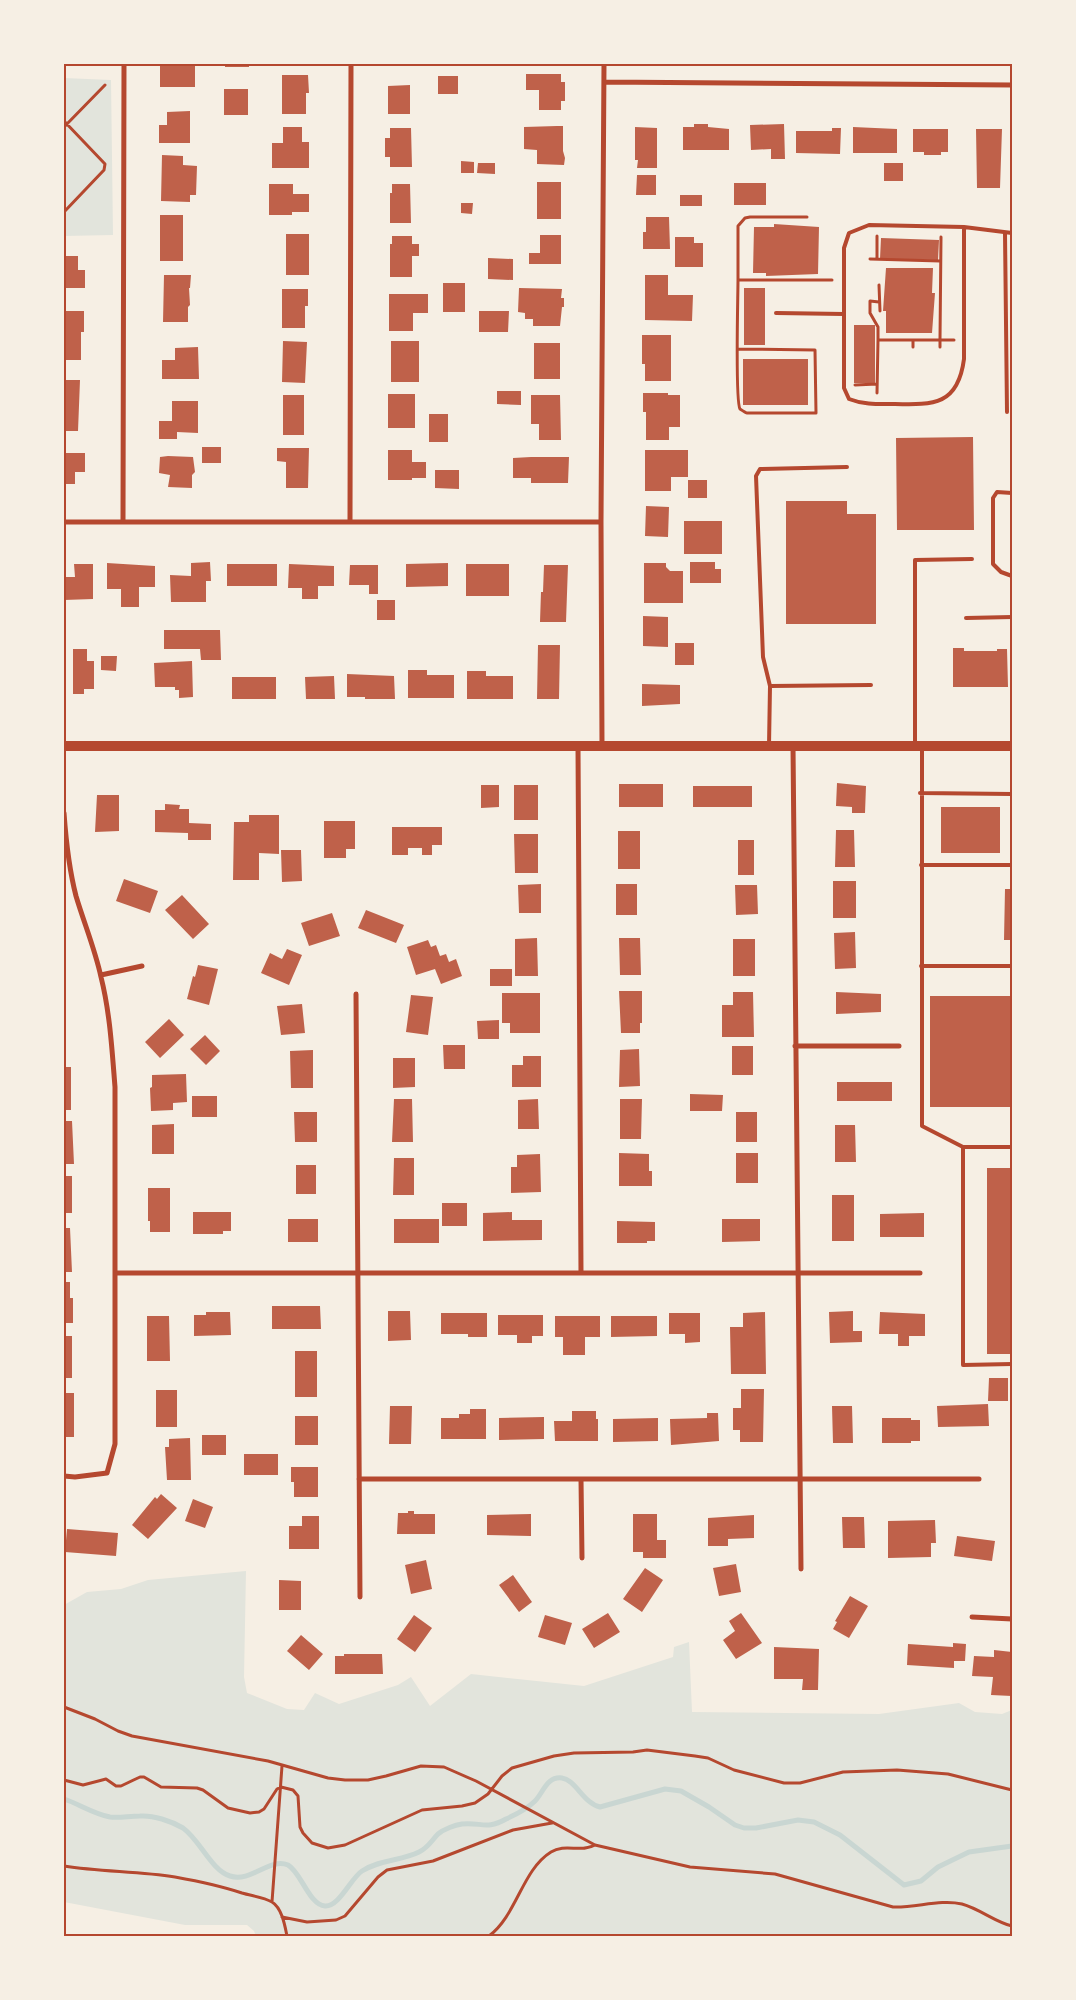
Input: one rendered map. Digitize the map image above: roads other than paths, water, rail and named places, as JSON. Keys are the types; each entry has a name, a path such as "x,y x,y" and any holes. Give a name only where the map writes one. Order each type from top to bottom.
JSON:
{"main road":[{"path":"64,746 1012,746"}],"street":[{"path":"123,522 124,64"},
{"path":"350,522 351,64"},
{"path":"602,746 601,522 604,64"},
{"path":"604,82 1012,85"},
{"path":"64,522 601,522"},
{"path":"578,746 581,1273"},
{"path":"794,746 795,1046 801,1569"},
{"path":"64,813 67,852 76,895 101,975 108,1013 115,1087 115,1444 107,1473 75,1477 64,1476"},
{"path":"101,975 142,966"},
{"path":"356,994 360,1597"},
{"path":"795,1046 898,1046"},
{"path":"115,1273 920,1273"},
{"path":"359,1479 979,1480"},
{"path":"581,1479 582,1558"},
{"path":"972,1617 1012,1619"}],"lane":[{"path":"964,227 964,359 962,374 951,394 932,404 924,405 864,404 849,399 844,388 844,248 849,233 869,226 964,227 1012,233"},
{"path":"1005,233 1007,412"},
{"path":"776,313 844,314"},
{"path":"769,746 770,686 763,657 756,476 760,469 847,467"},
{"path":"1012,492 997,492 993,498 993,564 1001,572 1012,576"},
{"path":"972,559 915,560 921,865 922,1126 963,1147 1012,1146"},
{"path":"966,618 1012,617"},
{"path":"770,686 871,685"},
{"path":"920,793 1012,794"},
{"path":"921,865 1012,865"},
{"path":"921,966 1012,966"},
{"path":"963,1147 963,1364 1012,1364"}],"waterway":[{"path":"64,1799 98,1814 110,1817 151,1816 178,1825 189,1833 217,1868 230,1876 245,1876 274,1864 288,1865 297,1874 314,1900 325,1906 335,1902 358,1875 369,1867 419,1852 428,1846 443,1830 453,1826 462,1824 489,1825 499,1822 529,1806 549,1782 557,1778 567,1780 589,1801 600,1807 665,1789 681,1791 735,1825 744,1828 756,1828 798,1820 814,1822 840,1835 904,1885 921,1881 938,1867 969,1852 1012,1846"}]}
